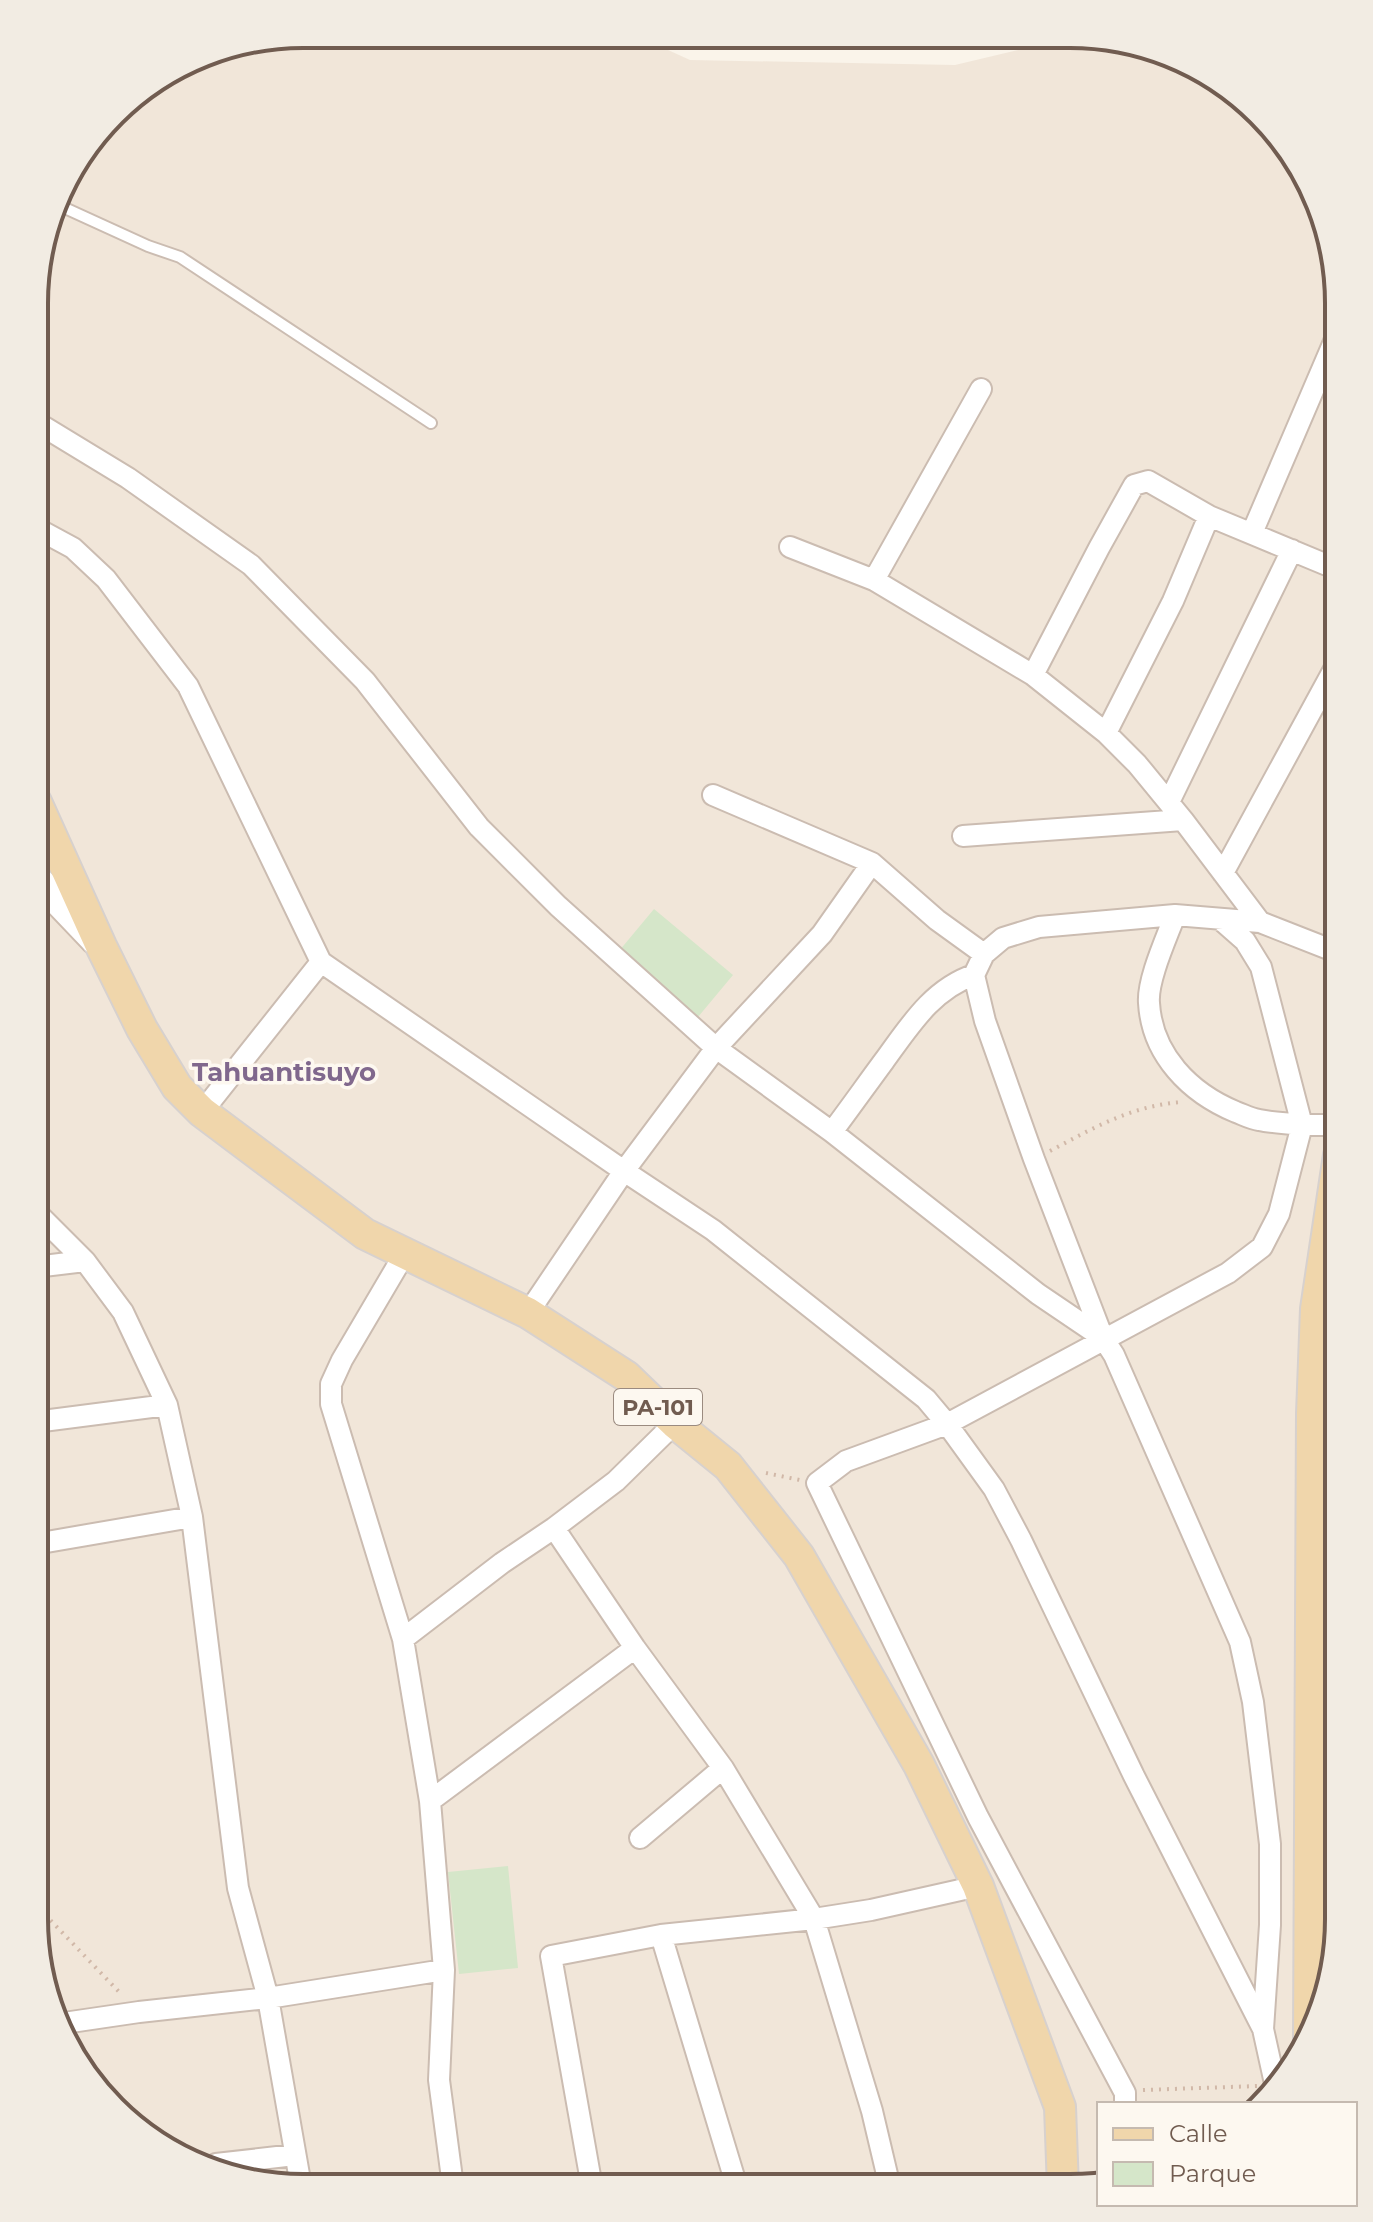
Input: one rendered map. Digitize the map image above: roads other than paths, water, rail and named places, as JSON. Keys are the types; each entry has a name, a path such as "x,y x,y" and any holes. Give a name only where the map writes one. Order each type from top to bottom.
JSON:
{"main road":[{"name":"PA-101","path":"48,829 142,1029 177,1087 202,1112 365,1234 528,1313 626,1376 675,1423 728,1466 799,1556 919,1765 978,1886 1060,2107 1062,2174"},
{"path":"1324,1253 1316,1309 1324,1408"},
{"path":"1310,2004 1324,1443"}],"street":[{"path":"1252,533 1325,363"},
{"path":"874,580 981,389"},
{"path":"48,429 128,478 251,565 365,681 479,827 558,906 716,1048 832,1132 1038,1294 1103,1338"},
{"path":"1033,675 1134,485 1148,481 1209,516 1325,564"},
{"path":"1106,733 1173,601 1209,516"},
{"path":"48,534 73,548 106,579 188,686 321,962 713,1230 926,1399 947,1424 994,1489 1021,1540 1134,1776 1263,2029 1273,2073"},
{"path":"790,547 874,580 1033,675 1106,733 1169,802 1260,922"},
{"path":"1169,802 1292,550"},
{"path":"1223,873 1325,686"},
{"path":"713,795 872,863 937,920 984,954"},
{"path":"963,836 1183,820"},
{"path":"528,1313 624,1171 716,1048 822,934 872,863"},
{"path":"48,891 101,946"},
{"path":"1175,915 1155,969 1148,1001 1155,1034 1164,1054 1185,1081 1221,1106 1257,1120 1324,1125"},
{"path":"1263,2029 1270,1925 1270,1844 1253,1702 1240,1642 1114,1355 1103,1338 1034,1159 985,1021 974,975 984,954 1003,938 1039,927 1175,915 1260,922 1325,947"},
{"path":"1125,2098 978,1817 817,1483 846,1461 947,1424 1228,1273 1262,1247 1279,1214 1302,1125 1261,967 1245,941 1220,919"},
{"path":"202,1112 321,962"},
{"path":"832,1132 921,1011 947,988 974,975"},
{"path":"48,1224 85,1261 123,1312 167,1405 192,1517 238,1888 268,1998 299,2174"},
{"path":"405,1253 342,1360 331,1384 331,1404 403,1639 430,1801 444,1970 439,2080 451,2174"},
{"path":"48,1265 85,1261"},
{"path":"48,1420 167,1405"},
{"path":"403,1639 616,1481 675,1423"},
{"path":"48,1542 192,1517"},
{"path":"554,1528 635,1648 723,1768 814,1919 872,2111 887,2174"},
{"path":"430,1801 635,1648"},
{"path":"640,1838 723,1768"},
{"path":"590,2174 551,1956 661,1935 871,1910 978,1886"},
{"path":"661,1935 733,2174"},
{"path":"70,2022 268,1998 444,1970"},
{"path":"229,2162 295,2155"}],"lane":[{"path":"66,209 180,257 431,423"}],"district":[{"name":"Tahuantisuyo","path":"284,1072"}]}
